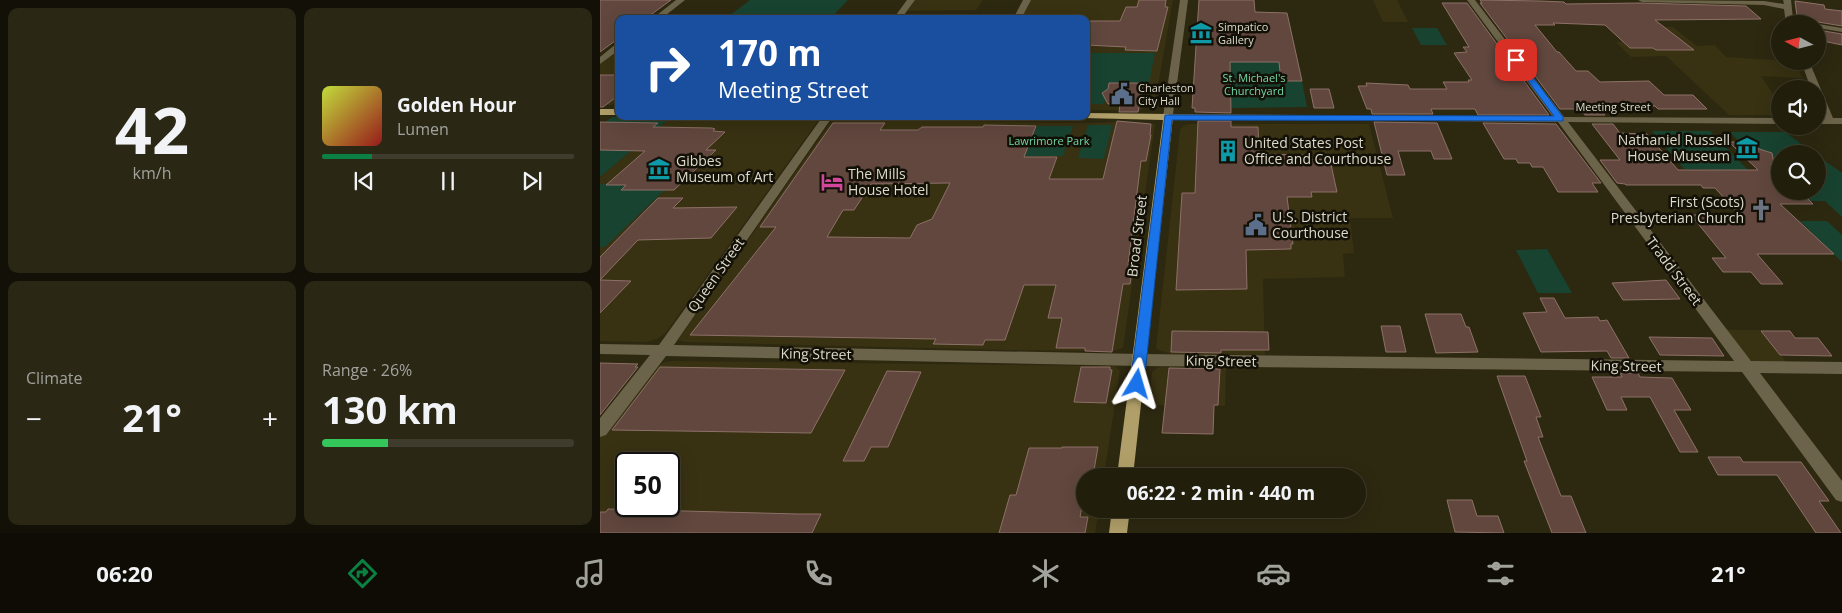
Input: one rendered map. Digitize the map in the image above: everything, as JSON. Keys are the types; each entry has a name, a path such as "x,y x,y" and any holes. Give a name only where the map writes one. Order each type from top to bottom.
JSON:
{"main road":[{"path":"600,112 615,112"},
{"name":"Meeting Street","path":"1090,116 1168,117"},
{"name":"Broad Street","path":"1127,468 1168,117"},
{"path":"1118,533 1120,518"}],"street":[{"path":"661,15 681,0"},
{"path":"900,15 911,0"},
{"path":"1019,15 1027,0"},
{"name":"Broad Street","path":"1168,117 1184,0"},
{"name":"Tradd Street","path":"1471,0 1842,494"},
{"path":"1642,0 1787,3"},
{"path":"1826,27 1842,30"},
{"path":"600,60 615,49"},
{"path":"1826,113 1829,121 1842,121"},
{"name":"Meeting Street","path":"1168,117 1771,120"},
{"name":"Queen Street","path":"600,430 662,351 825,120"},
{"name":"King Street","path":"600,349 1140,360 1842,368"}],"shaded area":[{"path":"915,0 983,0 976,10 907,11"},
{"path":"1030,0 1173,0 1155,103 1140,110 1090,110 1090,15 1023,15"},
{"path":"1373,0 1397,0 1408,22 1383,22"},
{"path":"1629,27 1673,27 1697,46 1715,45 1726,57 1771,60 1771,70 1799,70 1802,78 1761,76 1771,91 1771,115 1729,115 1666,56 1631,57 1616,42 1622,42 1620,40 1642,40"},
{"path":"615,53 615,103 612,105 600,105 600,64"},
{"path":"668,120 817,120 665,334 647,342 600,341 600,177"},
{"path":"833,120 898,120 1075,123 1143,122 1155,124 1123,348 1113,351 1005,350 685,342 678,340"},
{"path":"1190,124 1369,124 1393,218 1350,218 1354,253 1343,254 1345,277 1263,279 1265,355 1171,354 1156,349 1180,130 1183,126"},
{"path":"1725,330 1762,330 1787,363 1754,362 1747,358"},
{"path":"675,361 1115,366 1120,371 1105,468 1076,468 1076,518 1098,518 1095,533 600,533 600,437 656,367 665,362"},
{"path":"1159,367 1226,368 1225,406 1149,405 1152,372"}],"green space":[{"path":"750,0 848,0 834,15 730,15"},
{"path":"1412,28 1437,28 1447,45 1421,45"},
{"path":"1090,53 1155,53 1149,83 1109,83 1107,90 1103,93 1106,97 1104,104 1090,104"},
{"name":"St. Michael's Churchyard","path":"1197,61 1279,62 1282,81 1302,81 1307,107 1231,108"},
{"path":"612,117 615,117 615,120 668,120 600,177 600,126"},
{"path":"1088,125 1112,125 1104,159 1078,158"},
{"name":"Lawrimore Park","path":"1037,126 1073,126 1063,156 1025,156"},
{"path":"1652,131 1710,131 1748,170 1684,169"},
{"path":"1730,132 1771,132 1771,135 1789,135 1803,145 1771,145 1771,153 1756,148 1750,142 1739,142"},
{"path":"1826,162 1842,173 1842,217 1825,201 1811,201 1826,200"},
{"path":"600,184 628,184 622,190 671,184 605,247 600,247"},
{"path":"1800,221 1827,221 1842,235 1842,262"},
{"path":"1547,249 1572,293 1538,293 1516,250"}],"building":[{"path":"600,0 671,0 650,15 615,15 615,41 600,52"},
{"path":"1139,0 1166,0 1165,7 1168,7 1157,51 1125,50 1126,47 1090,45 1090,21 1120,21 1126,7 1137,7"},
{"path":"1199,0 1254,0 1255,12 1287,13 1302,81 1281,81 1279,62 1230,62 1231,113 1195,112 1195,108 1192,108"},
{"path":"1480,0 1564,2 1566,4 1640,3 1746,6 1761,19 1655,20 1694,50 1630,48 1605,25 1553,23 1555,25 1535,25 1557,52 1576,71 1588,71 1600,82 1649,81 1664,95 1693,95 1707,109 1658,109 1655,106 1598,106 1605,115 1585,115 1580,109 1560,109 1480,3 1482,3"},
{"path":"1795,1 1824,5 1825,9 1842,11 1842,26 1826,23 1826,15 1797,15"},
{"path":"1442,3 1467,3 1549,115 1478,115 1475,109 1431,109 1433,114 1372,114 1371,109 1367,109 1358,86 1367,86 1366,83 1408,85 1410,89 1447,89 1443,82 1469,82 1468,80 1472,80 1454,53 1467,52 1463,47 1469,47"},
{"path":"1826,31 1842,34 1842,45 1826,42"},
{"path":"600,75 615,75 615,98 603,107 600,107"},
{"name":"Charleston City Hall","path":"1109,83 1144,83 1138,112 1119,112 1120,104 1108,104 1102,93 1108,89"},
{"path":"1310,89 1329,89 1334,108 1314,108"},
{"path":"1117,121 1151,124 1146,161 1141,161 1128,265 1133,265 1130,284 1123,284 1112,352 1085,351 1085,348 1056,348 1062,318 1048,318 1056,285 1024,285 1005,340 985,340 983,345 933,344 936,339 690,335 776,227 760,227 833,123 885,123 880,130 918,130 922,127 983,127 984,125 1036,126 1024,157 1057,157 1049,179 1103,179","holes":["950,183 932,219 917,225 910,238 827,237 843,210 854,210 871,184"]},
{"path":"1198,121 1231,121 1231,127 1258,127 1259,154 1305,155 1306,159 1330,160 1337,192 1311,192 1312,197 1287,197 1293,244 1291,244 1291,249 1246,250 1247,289 1176,290 1182,193 1195,193"},
{"name":"Gibbes Museum of Art","path":"600,122 658,123 653,127 712,128 715,129 713,131 725,132 706,150 716,150 674,190 621,190 626,185 606,185 645,151 600,150"},
{"path":"1374,122 1437,123 1452,159 1434,159 1431,151 1398,151 1405,175 1387,175"},
{"path":"1483,123 1556,124 1601,183 1592,183 1598,192 1558,192 1543,167 1532,167 1530,163 1518,163 1516,159 1504,159"},
{"name":"First (Scots) Presbyterian Church","path":"1592,124 1613,124 1620,133 1647,134 1678,170 1758,170 1729,142 1739,142 1743,138 1756,148 1771,153 1771,200 1809,200 1813,204 1780,204 1834,254 1757,254 1783,284 1761,284 1751,272 1723,272 1712,258 1726,258 1691,215 1740,215 1715,188 1703,188 1701,185 1626,185 1617,183 1600,160 1620,160"},
{"path":"658,198 683,198 673,208 737,207 711,238 638,240 600,280 600,257"},
{"path":"600,280 631,281 600,313"},
{"path":"1666,280 1680,299 1623,300 1612,283"},
{"path":"1540,298 1554,298 1565,318 1598,317 1600,321 1607,320 1629,358 1611,358 1607,351 1541,352 1523,313 1547,312"},
{"path":"1425,314 1461,314 1466,327 1469,327 1478,352 1436,353"},
{"path":"1381,326 1400,326 1406,352 1386,352"},
{"path":"1172,331 1268,332 1269,350 1221,350 1221,353 1171,352"},
{"path":"1761,331 1790,331 1795,338 1818,338 1832,356 1780,355"},
{"path":"1649,337 1712,338 1724,356 1660,355"},
{"path":"600,363 638,364 635,367 638,367 600,415"},
{"path":"660,367 845,370 811,433 612,430"},
{"path":"1081,367 1110,367 1110,370 1112,370 1106,403 1074,402"},
{"path":"1169,368 1220,369 1218,405 1214,405 1213,434 1162,433"},
{"path":"887,371 921,372 888,447 871,447 864,461 843,461"},
{"path":"1620,373 1638,373 1640,377 1672,378 1691,410 1674,410 1698,452 1680,452 1650,397 1621,397 1627,410 1607,410 1592,377 1622,377"},
{"path":"1497,376 1525,376 1541,417 1536,417 1543,437 1538,437 1561,496 1571,496 1586,533 1552,533 1524,461 1527,461"},
{"path":"1098,447 1094,468 1076,468 1076,518 1088,518 1085,533 999,533 1010,495 1016,495 1029,448"},
{"path":"1708,457 1740,457 1743,462 1801,462 1829,501 1819,501 1841,533 1816,533 1777,475 1718,475"},
{"path":"1447,500 1472,500 1477,516 1498,516 1504,533 1455,532"},
{"path":"608,509 615,509 615,517 680,517 680,511 821,514 812,533 600,533 600,512 606,512"}],"place":[{"name":"Simpatico Gallery","path":"1201,33"},
{"name":"Charleston City Hall","path":"1122,94"},
{"name":"Nathaniel Russell House Museum","path":"1747,148"},
{"name":"United States Post Office and Courthouse","path":"1228,151"},
{"name":"Gibbes Museum of Art","path":"659,169"},
{"name":"The Mills House Hotel","path":"832,182"},
{"name":"First (Scots) Presbyterian Church","path":"1761,210"},
{"name":"U.S. District Courthouse","path":"1256,225"}],"route":[{"path":"1137,384 1168,117 1560,119 1516,60"}]}
